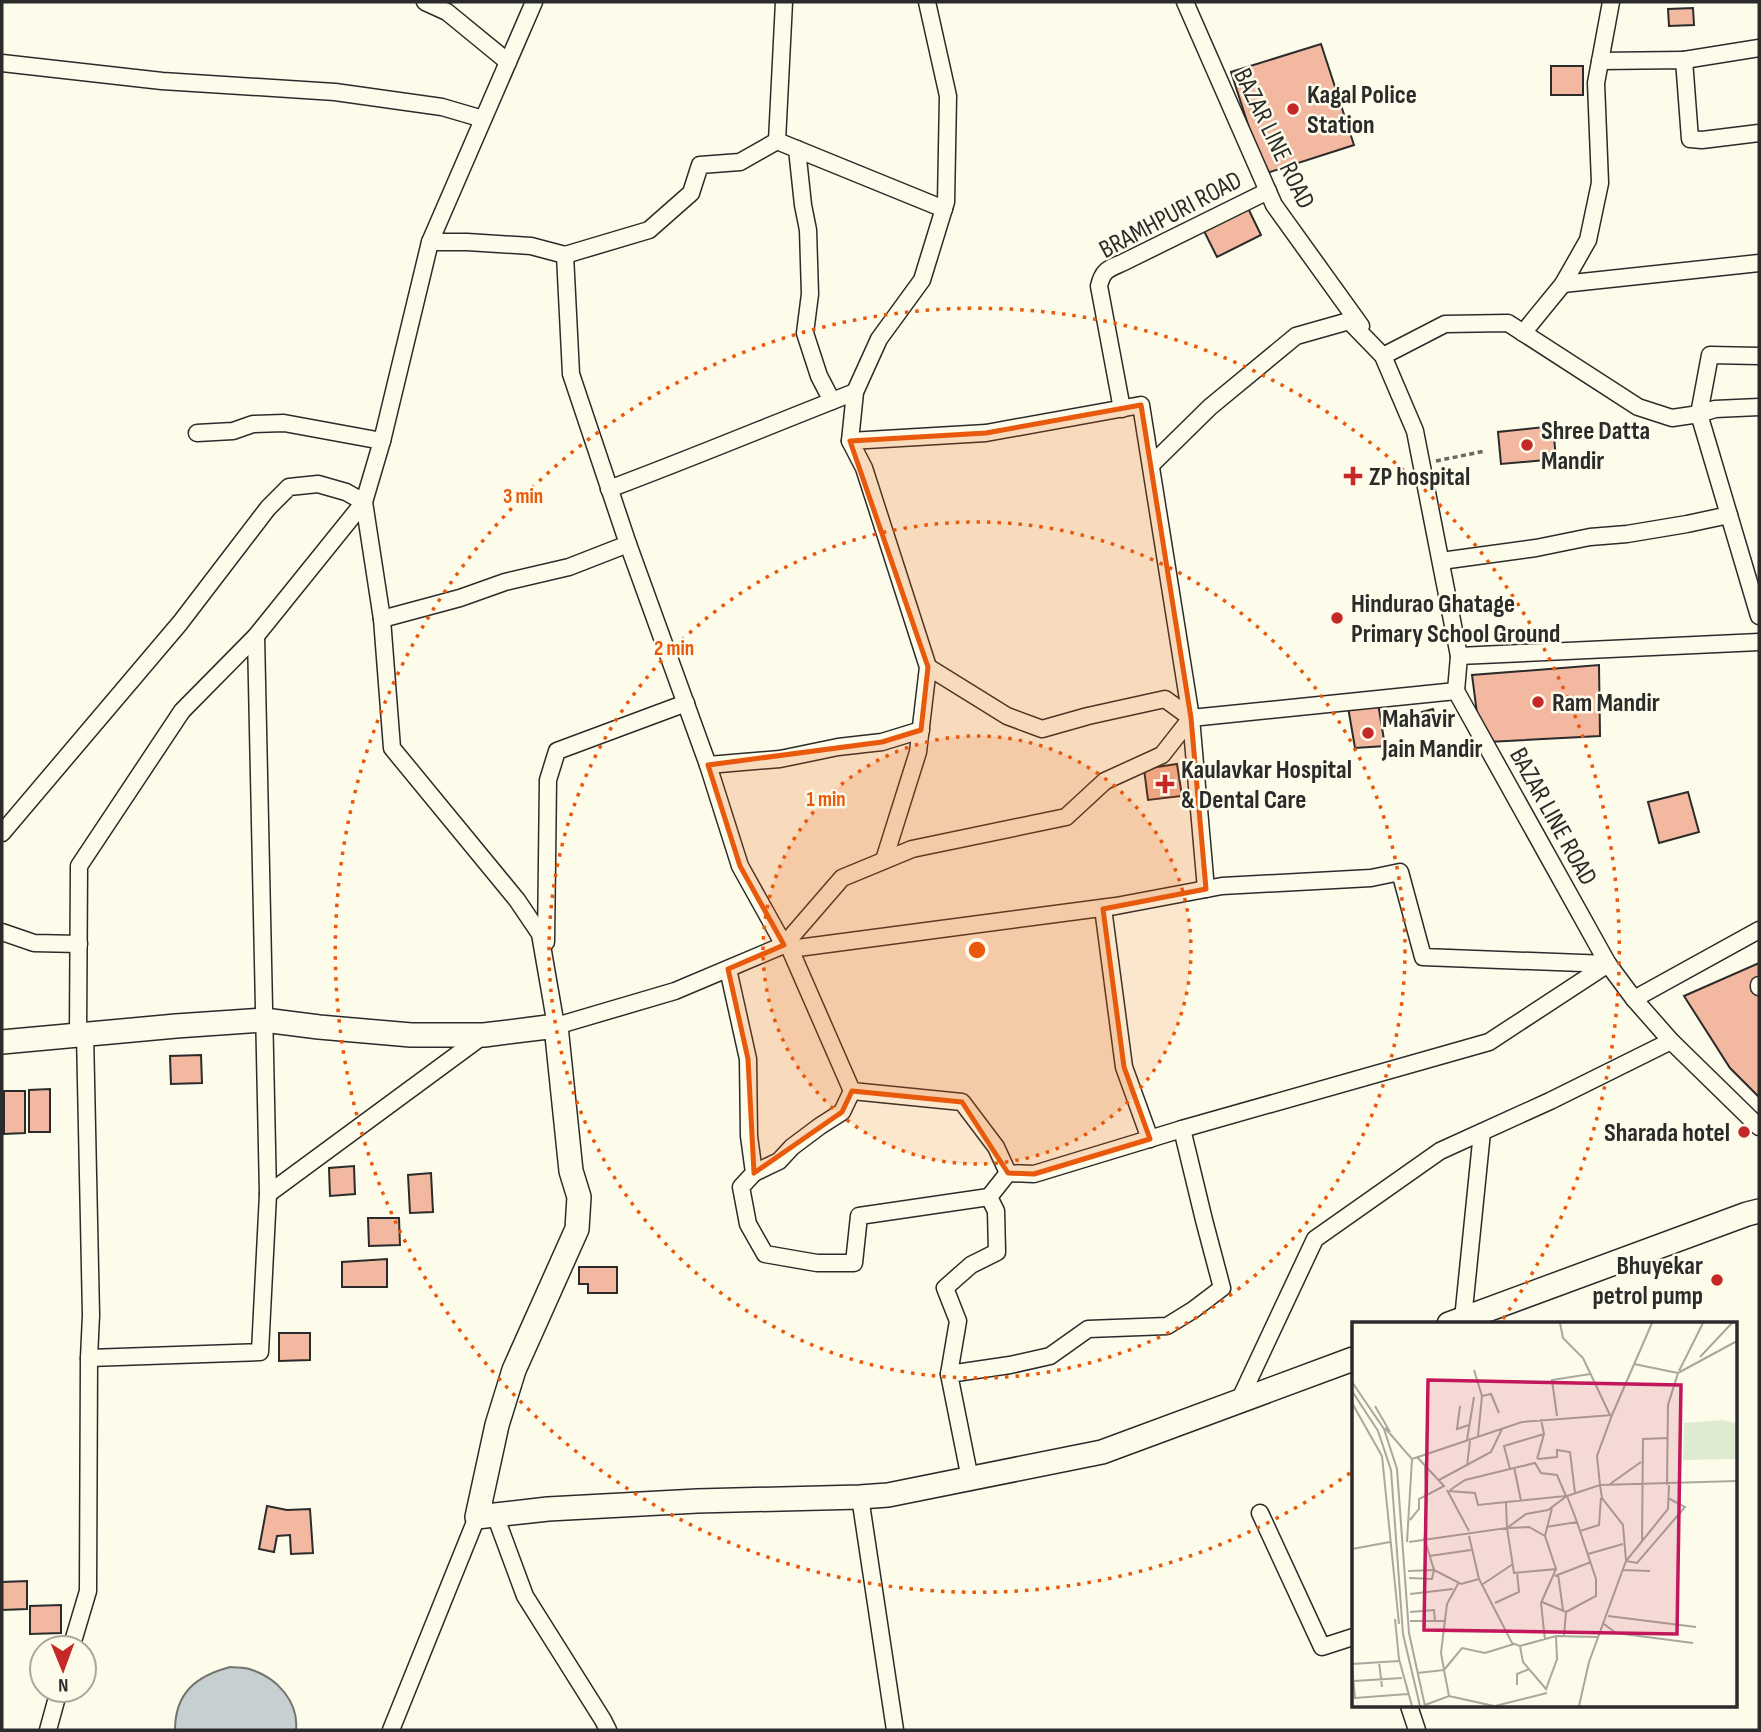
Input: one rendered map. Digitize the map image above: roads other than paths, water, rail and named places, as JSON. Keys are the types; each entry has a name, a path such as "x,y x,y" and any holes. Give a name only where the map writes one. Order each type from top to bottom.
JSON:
{"main road":[{"path":"2,1042 264,1020 411,1035 484,1035 556,1026 571,1171 579,1197 577,1230 514,1370 497,1425 486,1516 548,1509 697,1501 888,1495 1102,1452 1352,1359"},
{"path":"1471,1319 1759,1211"}],"street":[{"path":"425,2 447,12 508,62"},
{"path":"75,1634 88,1591 91,1315 81,1035 79,866 182,711 256,636 364,502 382,441 430,242 534,2"},
{"path":"777,141 784,2"},
{"path":"884,860 918,752 928,667 864,468 850,441 855,392 879,339 922,281 946,202 948,96 927,2"},
{"name":"BAZAR LINE ROAD","path":"1185,2 1274,205 1383,356"},
{"path":"1523,333 1563,284 1588,240 1600,183 1596,83 1611,2"},
{"path":"1600,61 1684,60 1759,48"},
{"path":"1684,60 1690,139 1759,133"},
{"path":"2,63 162,81 335,92 442,107 483,119"},
{"path":"777,141 944,209"},
{"path":"430,242 531,246 565,255 649,230 691,193 700,165 740,162 777,141"},
{"path":"797,149 808,230 810,294 805,333 819,376 832,401"},
{"name":"BRAMHPURI ROAD","path":"1122,409 1098,286 1101,276 1107,270 1268,191"},
{"path":"565,255 571,374 628,544 708,765 740,866 784,945"},
{"path":"1563,284 1759,263"},
{"path":"928,667 1007,716 1042,729 1165,699 1191,718 1456,691 1459,656 1415,431 1383,356 1349,321 1296,336 1210,407 1151,465"},
{"path":"1383,356 1446,324 1508,323 1637,407 1672,418 1716,409 1759,407"},
{"path":"1759,356 1710,355 1699,414 1759,616"},
{"path":"610,489 855,392"},
{"path":"850,441 986,433 1141,405 1191,718 1206,889"},
{"path":"197,433 233,431 253,424 284,423 382,441"},
{"path":"2,833 180,624 268,508 289,487 318,484 346,492 364,502"},
{"path":"364,502 382,619 392,748 517,900 540,934 556,1026 675,991 784,945 842,878 884,860 912,849 1066,817 1105,781 1162,755 1191,718"},
{"path":"1441,561 1536,548 1590,537 1627,534 1729,515"},
{"path":"382,619 460,598 505,582 569,567 628,544"},
{"path":"89,1357 260,1352 268,1194 256,636"},
{"path":"1459,656 1759,642"},
{"name":"BAZAR LINE ROAD","path":"1456,691 1608,964 1671,1041 1759,1128"},
{"path":"545,964 548,780 557,751 686,703"},
{"path":"708,765 780,759 838,747 882,742 921,730"},
{"path":"1008,1173 989,1197 859,1216 854,1263 817,1264 765,1254 748,1224 741,1187 754,1173 779,1161 792,1147 842,1112 852,1091 790,949 1103,908 1222,886 1371,878 1400,872 1423,957 1608,964"},
{"path":"1103,908 1124,1068 1150,1139"},
{"path":"1634,999 1759,930"},
{"path":"2,932 34,943 79,944"},
{"path":"1008,1173 1034,1174 1489,1042 1608,964"},
{"path":"728,969 748,1059 749,1136 754,1173"},
{"path":"268,1194 484,1035"},
{"path":"1239,1401 1315,1239 1440,1151 1550,1101 1671,1041"},
{"path":"852,1091 962,1102 996,1147 1008,1173"},
{"path":"949,1374 1050,1356 1088,1329 1167,1326 1223,1288 1182,1129"},
{"path":"1471,1319 1482,1132"},
{"path":"970,1479 949,1374 958,1321 945,1288 971,1265 997,1252 996,1211 989,1197"},
{"path":"860,1497 895,1730"},
{"path":"1260,1513 1322,1647 1352,1637"},
{"path":"391,1730 486,1516"},
{"path":"486,1516 525,1596 608,1730"},
{"path":"48,1730 55,1704"},
{"path":"1410,1708 1415,1729"}],"place":[{"name":"Kagal Police Station","path":"1293,109"},
{"name":"Shree Datta Mandir","path":"1527,445"},
{"name":"ZP hospital","path":"1353,476"},
{"name":"Hindurao Ghatage Primary School Ground","path":"1337,618"},
{"name":"Ram Mandir","path":"1538,702"},
{"name":"Mahavir Jain Mandir","path":"1368,733"},
{"name":"Kaulavkar Hospital & Dental Care","path":"1165,784"},
{"name":"Sharada hotel","path":"1744,1132"},
{"name":"Bhuyekar petrol pump","path":"1717,1280"}]}
